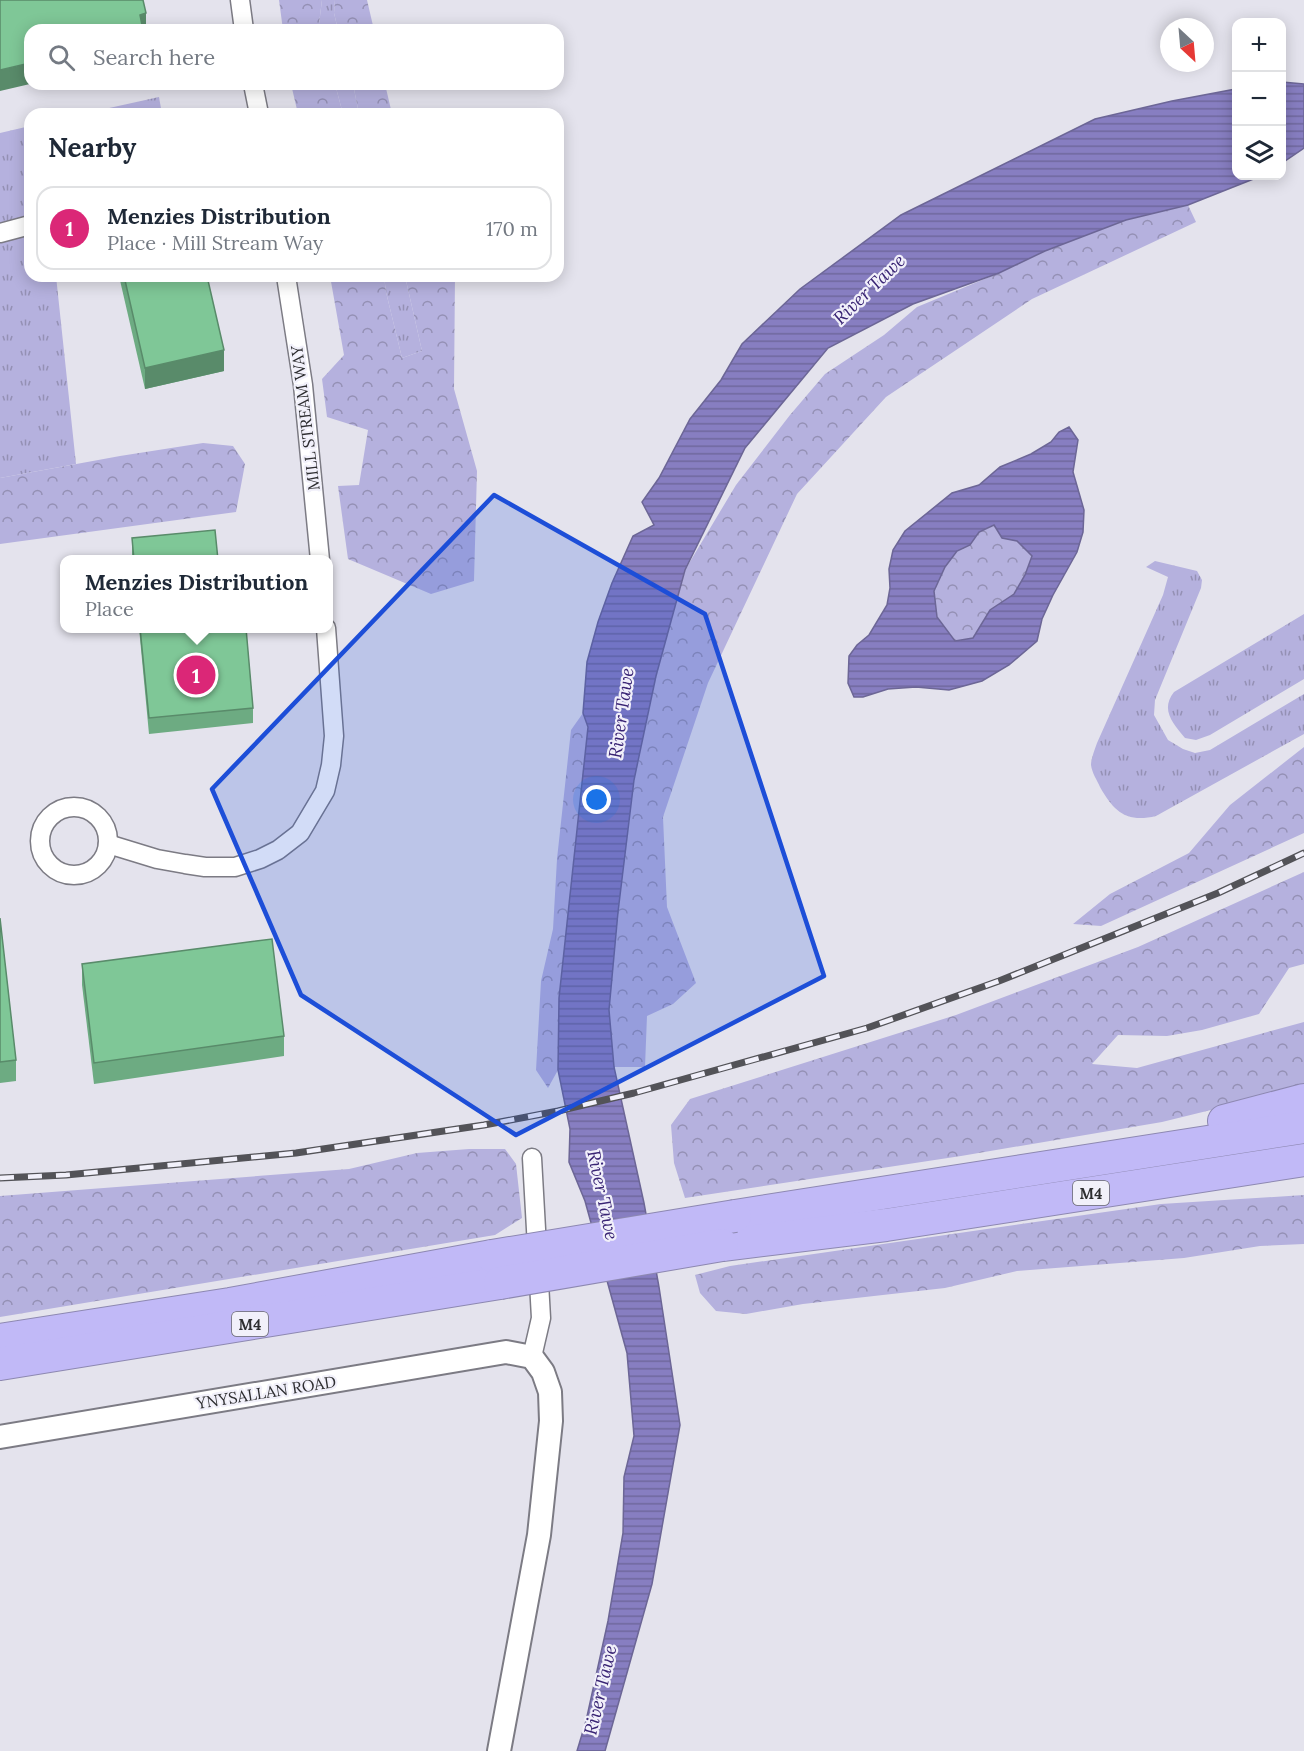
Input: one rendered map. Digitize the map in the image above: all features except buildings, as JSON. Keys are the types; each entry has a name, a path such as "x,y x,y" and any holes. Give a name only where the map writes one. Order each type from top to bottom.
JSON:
{"highway":[{"name":"M4","path":"1173,1146 1211,1124 1304,1100"},
{"name":"M4","path":"0,1364 496,1269 735,1216 1304,1127"},
{"name":"M4","path":"0,1340 230,1304 496,1269 886,1225 1302,1161"}],"street":[{"path":"240,0 243,24"},
{"path":"254,90 258,108"},
{"path":"0,232 24,226"},
{"name":"MILL STREAM WAY","path":"287,282 303,385 320,555"},
{"path":"108,844 175,862 205,867 236,867 278,850 300,833 325,790 331,765 334,736 326,633"},
{"path":"500,1751 539,1535 551,1421 550,1392 543,1372 532,1357 541,1318 532,1158"},
{"name":"YNYSALLAN ROAD","path":"0,1437 506,1352 532,1357"}],"highlighted area":[{"path":"494,495 705,614 824,976 516,1135 301,995 212,789"}],"green space":[{"path":"279,0 322,0 319,24 282,24"},
{"path":"322,0 335,0 334,13 337,24 319,24"},
{"path":"335,0 367,0 373,24 337,24 334,13"},
{"path":"292,90 337,90 341,108 297,108"},
{"path":"337,90 354,90 358,108 341,108"},
{"path":"354,90 386,90 391,108 358,108"},
{"path":"159,97 161,108 109,108"},
{"path":"24,127 24,282 57,282 76,464 0,478 0,133"},
{"path":"1188,205 1196,222 1032,299 886,397 797,494 708,683 663,817 667,907 696,983 673,1004 647,1016 645,1067 614,1067 609,1010 634,780 656,676 685,570 736,485 825,374 884,335 917,307 1045,251 1126,220"},
{"path":"331,282 385,282 402,358 422,351 406,282 455,282 454,389 477,471 474,581 431,594 348,559 338,486 359,485 368,430 327,417 322,379 344,355"},
{"path":"385,282 406,282 422,351 402,358"},
{"path":"203,443 233,446 245,464 236,512 0,544 0,478"},
{"path":"995,525 1002,538 1017,541 1032,556 1025,575 1014,594 990,610 973,638 955,641 937,617 934,591 945,567 957,551 970,545 979,532"},
{"path":"1155,561 1197,571 1202,580 1201,588 1155,700 1154,715 1168,740 1195,753 1210,750 1304,694 1304,734 1156,816 1137,818 1122,814 1116,809 1100,787 1091,765 1097,743 1163,595 1168,577 1146,567"},
{"path":"1304,614 1304,679 1210,735 1196,740 1185,738 1168,711 1168,705 1174,692"},
{"path":"583,713 588,727 559,998 558,1070 548,1088 536,1070 541,981 553,929 557,859 571,730"},
{"path":"1304,747 1304,833 1101,926 1073,924 1110,894 1189,853 1230,805"},
{"path":"1304,872 1304,964 1289,968 1259,1014 1202,1030 1167,1036 1118,1035 1092,1064 1137,1068 1304,1022 1304,1087 1162,1122 961,1156 685,1198 674,1163 671,1125 690,1099 956,1015 1138,947"},
{"path":"505,1149 516,1164 522,1218 495,1235 0,1317 0,1196 349,1169 417,1153"},
{"path":"1304,1195 1304,1244 1260,1246 1184,1258 1017,1271 945,1288 803,1304 746,1314 716,1311 700,1293 695,1275 730,1266 1161,1204"}],"water":[{"path":"1286,82 1304,84 1304,148 1286,160"},
{"name":"River Tawe","path":"1232,90 1232,180 1251,180 1188,205 1126,220 1045,251 999,273 913,304 828,348 745,448 685,570 656,676 634,780 609,1010 614,1067 644,1203 680,1425 652,1584 605,1751 577,1751 608,1621 623,1533 624,1477 634,1436 627,1353 585,1201 569,1162 570,1129 558,1070 559,998 588,727 583,713 587,662 612,583 633,536 654,525 642,502 659,478 690,419 721,380 742,344 800,289 901,215 1095,119"},
{"path":"1069,427 1078,440 1073,472 1084,510 1083,532 1077,552 1042,619 1037,641 1009,665 982,681 949,690 916,687 888,689 863,697 854,697 848,683 849,656 869,635 887,605 890,588 889,569 893,550 905,531 952,493 979,485 1000,467 1031,454 1051,442 1059,432","holes":["994,525 1002,538 1017,541 1032,556 1025,575 1014,594 990,610 973,638 955,641 937,617 934,591 945,567 957,551 970,545 979,532"]}],"railway":[{"path":"0,1178 66,1175 296,1153 484,1125 634,1093 867,1028 999,981 1218,893 1304,853"}],"place":[{"name":"Menzies Distribution","path":"196,675"}]}
